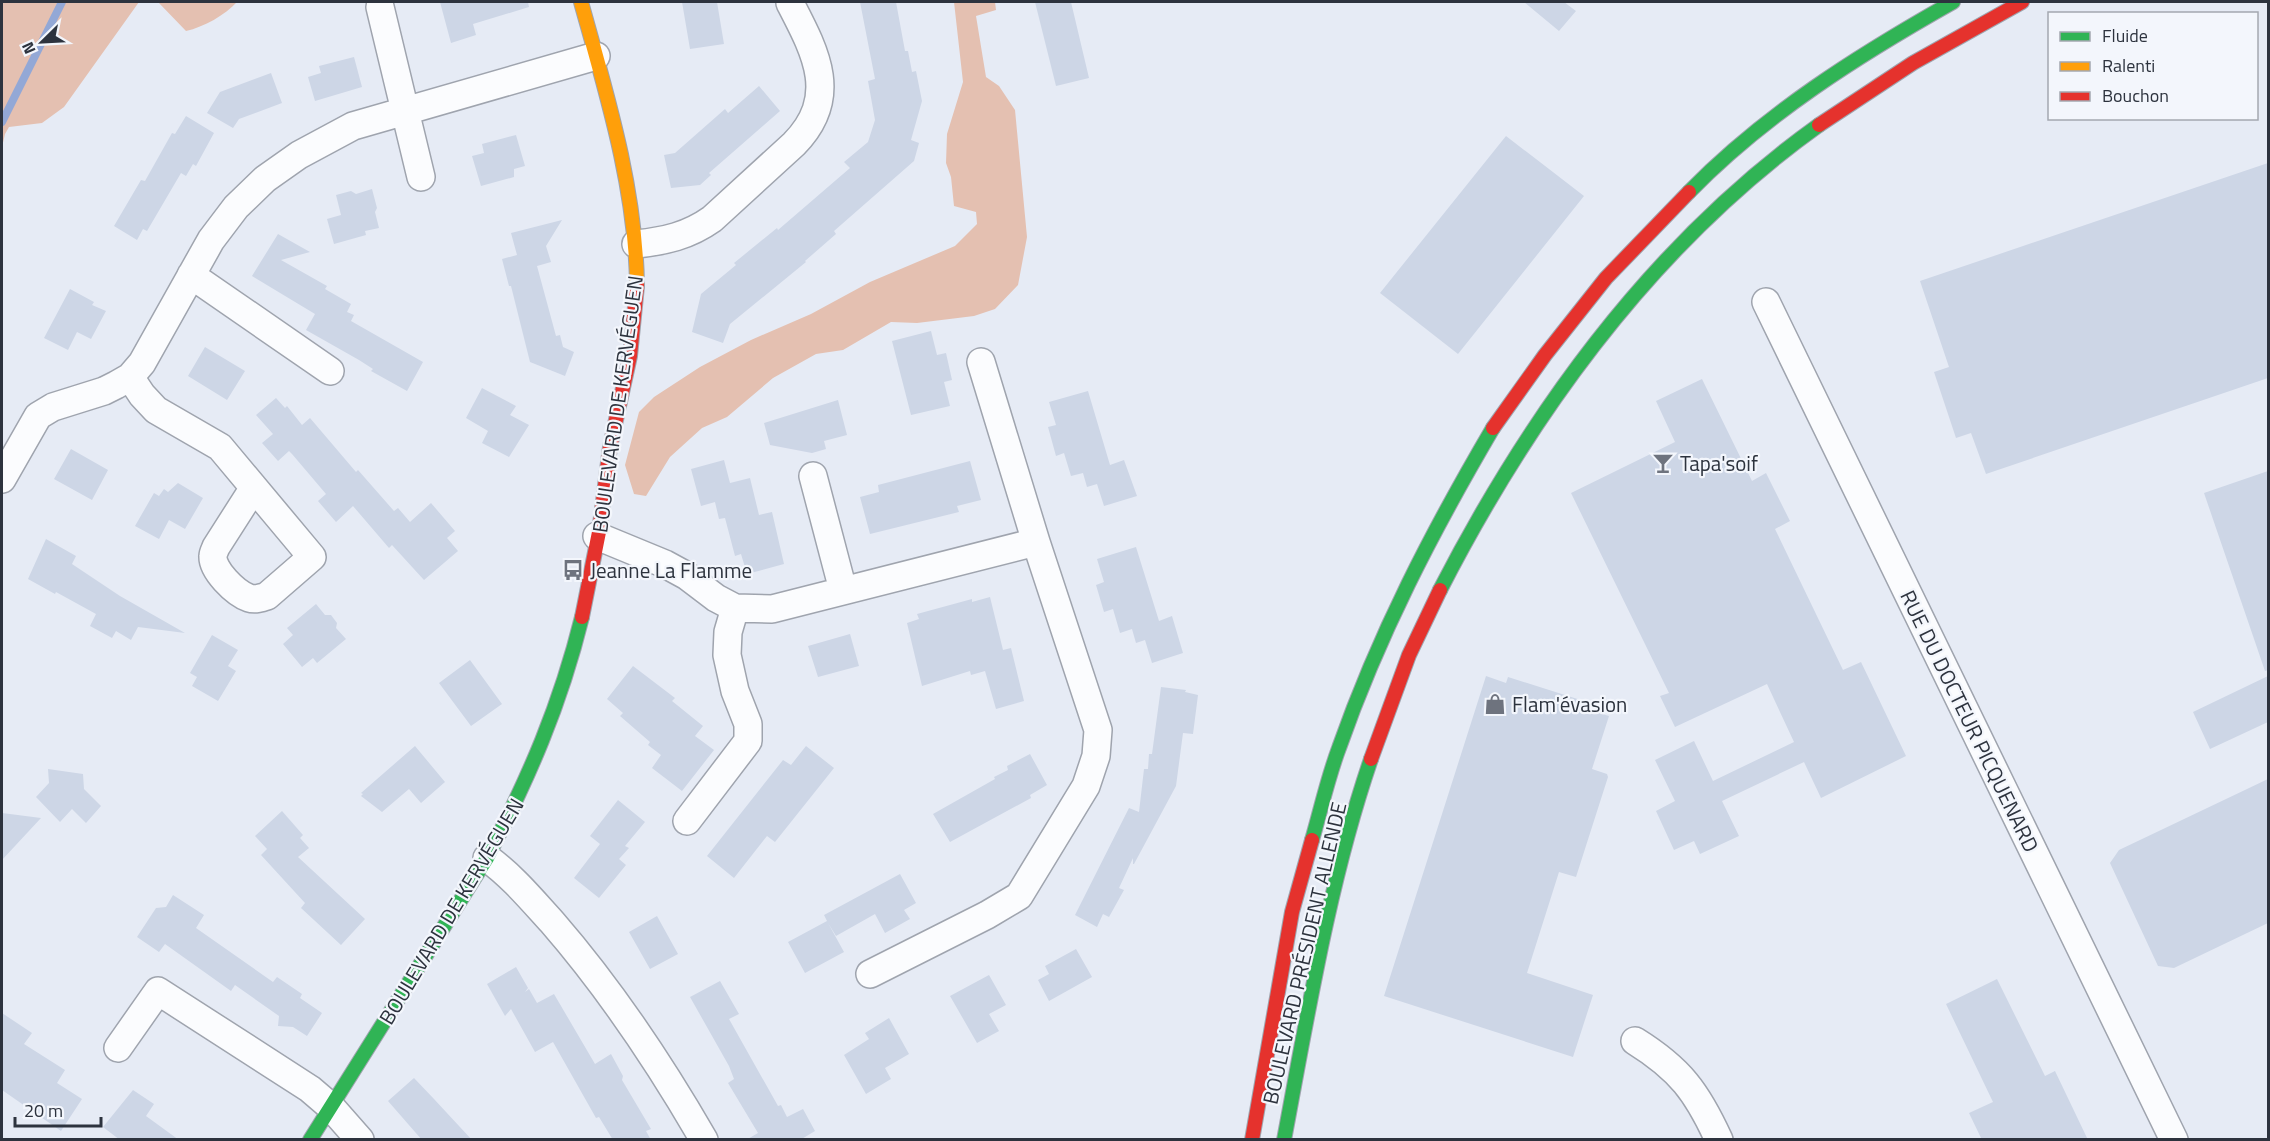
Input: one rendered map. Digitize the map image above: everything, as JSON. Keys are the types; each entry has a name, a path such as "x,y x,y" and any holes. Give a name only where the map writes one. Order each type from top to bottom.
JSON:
{"main road":[{"name":"BOULEVARD DE KERVÉGUEN","path":"310,1140 487,858 523,789 554,709 577,638 636,308 638,265 619,151 581,2"},
{"name":"BOULEVARD PRÉSIDENT ALLENDE","path":"1252,1140 1293,912 1338,749 1403,590 1448,504 1498,420 1545,355 1606,278 1696,185 1783,110 1886,40 1953,2"},
{"name":"BOULEVARD PRÉSIDENT ALLENDE","path":"1284,1140 1347,842 1384,719 1419,633 1444,580 1466,537 1505,473 1560,390 1599,337 1673,254 1742,186 1799,139 1845,106 1936,48 2022,2"}],"street":[{"path":"636,244 665,241 699,229 794,144 810,125 820,103 816,63 811,44 790,3"},
{"path":"380,7 422,177"},
{"path":"2,479 38,416 53,407 104,391 130,377 142,363 223,223 248,195 299,155 353,126 596,56"},
{"path":"191,275 330,371"},
{"name":"RUE DU DOCTEUR PICQUENARD","path":"1766,302 2174,1140"},
{"path":"870,974 987,915 1019,896 1073,809 1092,771 1099,740 1095,720 1036,542 981,362"},
{"path":"130,377 156,410 220,447 254,489"},
{"path":"813,476 843,590"},
{"path":"597,536 665,564 735,608 772,609 1036,542"},
{"path":"687,821 748,741 748,724 735,691 727,655 728,632 735,608"},
{"path":"487,858 519,885 585,960 637,1029 704,1140"},
{"path":"118,1048 158,991 310,1089 331,1107 360,1140"},
{"path":"1635,1041 1668,1064 1691,1089 1703,1106 1719,1140"}],"shaded area":[{"path":"2,2 139,2 64,107 42,123 9,127 2,147"},
{"path":"158,2 237,2 214,20 186,31"},
{"path":"954,2 995,2 996,10 976,16 986,77 999,86 1015,110 1027,237 1018,285 995,309 974,316 917,323 891,322 843,350 816,354 773,378 727,417 702,428 670,457 646,496 634,494 625,465 639,412 654,397 700,367 751,340 811,314 870,282 955,246 977,224 976,212 954,206 951,177 946,163 947,134 963,82"}],"building":[{"path":"440,2 528,2 529,7 473,24 476,35 451,43"},
{"path":"682,2 717,2 724,44 690,49"},
{"path":"860,2 896,2 905,51 908,51 912,72 916,71 922,101 911,140 919,143 914,161 834,231 836,234 806,262 730,324 723,343 692,332 701,294 736,265 734,263 777,228 778,230 850,168 844,162 868,142 875,120 868,81 875,79"},
{"path":"1035,2 1071,2 1089,78 1056,86"},
{"path":"1524,2 1564,2 1576,11 1559,31"},
{"path":"354,57 362,87 315,101 308,77 321,73 319,66"},
{"path":"271,73 282,103 239,119 233,128 207,113 220,92"},
{"path":"759,86 780,111 709,173 711,175 700,185 671,188 664,155 675,153 725,109 728,113"},
{"path":"186,116 214,133 196,166 193,164 186,176 181,173 147,231 143,229 137,240 114,226 141,180 145,181 172,133 175,134"},
{"path":"516,135 525,166 514,169 514,177 481,186 472,156 484,153 482,144"},
{"path":"1506,136 1584,196 1458,354 1380,293"},
{"path":"2268,163 2268,378 1986,474 1971,433 1956,438 1934,372 1949,367 1920,281"},
{"path":"372,189 379,228 365,231 366,235 334,244 327,219 341,215 336,195 351,191 356,194"},
{"path":"562,220 546,246 551,262 537,266 556,336 560,335 563,347 574,352 565,376 530,362 502,259 517,255 511,233"},
{"path":"278,234 310,252 281,260 327,286 325,289 351,304 347,312 354,315 351,321 423,362 407,391 306,330 315,314 252,276"},
{"path":"70,289 94,302 92,305 106,311 91,339 77,332 68,350 44,338"},
{"path":"931,331 937,355 946,353 952,380 944,382 950,406 911,415 892,341"},
{"path":"205,347 245,371 227,400 188,376"},
{"path":"1702,379 1752,481 1766,473 1790,521 1775,529 1843,670 1861,662 1906,756 1821,798 1804,762 1722,801 1739,836 1700,854 1694,841 1674,850 1656,811 1675,801 1655,760 1694,741 1713,781 1794,742 1767,684 1675,727 1660,696 1669,693 1571,493 1675,442 1656,401"},
{"path":"482,388 516,406 510,415 529,425 509,457 482,443 488,431 466,418"},
{"path":"1088,391 1110,465 1124,460 1137,496 1104,506 1097,484 1087,487 1083,473 1071,476 1064,453 1056,456 1048,427 1056,425 1049,402"},
{"path":"276,398 285,408 287,406 302,425 310,418 356,472 358,470 394,511 398,508 410,522 431,503 455,531 447,538 458,551 424,580 392,545 389,548 353,506 336,522 318,501 326,494 292,454 289,451 278,461 262,443 273,434 256,415"},
{"path":"838,400 847,435 824,441 826,449 812,453 770,445 764,423"},
{"path":"71,449 108,470 92,500 54,479"},
{"path":"724,460 730,483 750,478 759,515 772,512 784,564 747,574 741,554 735,556 725,518 719,519 715,502 701,506 691,469"},
{"path":"970,461 981,500 957,506 959,512 870,534 860,497 879,492 878,485"},
{"path":"2268,471 2268,670 2265,671 2204,493"},
{"path":"178,483 203,498 185,529 169,520 159,539 135,526 154,493 159,496 164,489 168,492"},
{"path":"46,539 76,556 72,564 120,596 185,633 138,627 131,640 116,631 112,638 90,626 96,614 28,579"},
{"path":"1136,547 1159,621 1172,616 1183,653 1152,663 1145,640 1136,643 1132,629 1120,633 1113,609 1104,612 1096,585 1104,582 1097,559"},
{"path":"990,597 1003,650 1011,648 1024,701 996,709 985,671 971,675 970,671 922,686 907,623 919,619 917,614 972,599 972,602"},
{"path":"316,604 325,615 331,615 337,623 336,628 346,639 317,663 313,658 302,667 283,644 293,635 287,628"},
{"path":"850,634 859,666 818,677 808,646"},
{"path":"212,635 238,650 228,666 236,671 218,701 192,686 197,677 190,673"},
{"path":"470,660 502,704 471,726 439,683"},
{"path":"633,666 675,698 672,701 703,726 695,736 714,750 682,791 652,768 661,755 648,745 650,742 620,716 623,713 607,699"},
{"path":"1486,676 1506,683 1508,677 1590,703 1589,710 1609,716 1592,769 1607,774 1608,777 1576,877 1559,872 1527,973 1593,995 1573,1057 1384,996"},
{"path":"2268,676 2268,722 2210,749 2193,712"},
{"path":"1161,687 1186,690 1185,692 1198,695 1193,734 1183,733 1176,786 1134,864 1133,858 1119,888 1124,890 1109,917 1103,914 1097,927 1075,915 1129,808 1139,812 1144,769 1148,769 1149,754 1152,754"},
{"path":"415,746 445,782 421,803 409,789 382,812 361,796 363,794 361,793"},
{"path":"806,746 834,768 775,842 767,836 734,878 707,856 783,760 791,765"},
{"path":"1030,754 1047,785 1030,795 1031,798 950,842 933,814 995,779 994,777 1008,770 1007,766"},
{"path":"48,769 83,774 84,789 101,806 86,823 72,809 60,822 36,797 49,783"},
{"path":"2268,779 2268,923 2174,968 2158,966 2110,863 2119,850"},
{"path":"618,800 645,822 625,846 629,848 619,859 626,865 599,898 574,878 600,844 590,836"},
{"path":"282,811 303,835 300,838 309,848 298,857 365,919 341,945 301,908 305,903 261,855 267,849 255,836"},
{"path":"2,813 41,818 2,860"},
{"path":"900,874 916,903 904,910 910,919 885,933 875,914 836,936 828,923 844,952 805,973 788,942 827,921 824,915"},
{"path":"173,895 204,915 196,928 273,982 277,977 302,994 300,998 322,1013 307,1036 293,1027 278,1026 279,1016 235,985 231,991 165,944 159,952 137,937 156,908 166,907"},
{"path":"657,916 678,954 650,969 629,932"},
{"path":"1076,949 1092,977 1049,1001 1038,980 1049,974 1045,966"},
{"path":"516,967 528,988 525,992 529,989 537,1003 554,994 595,1064 611,1054 623,1076 622,1080 651,1129 646,1131 651,1140 613,1140 599,1117 596,1118 553,1042 535,1052 511,1009 505,1016 487,984"},
{"path":"989,975 1006,1005 989,1014 999,1031 977,1043 950,996"},
{"path":"1997,979 2045,1076 2055,1071 2088,1140 1982,1140 1969,1113 1993,1102 1946,1004"},
{"path":"720,981 739,1014 729,1019 778,1106 781,1105 787,1117 803,1109 815,1131 800,1140 746,1140 758,1133 728,1083 734,1079 729,1066 690,997"},
{"path":"2,1013 32,1033 24,1044 65,1070 57,1083 82,1099 61,1131 2,1090"},
{"path":"889,1018 909,1054 885,1068 891,1079 866,1094 844,1055 869,1039 865,1033"},
{"path":"414,1078 472,1140 422,1140 388,1101"},
{"path":"133,1090 154,1104 146,1116 179,1140 120,1140 103,1127"}],"waterway":[{"path":"2,122 62,2"}],"traffic: fast":[{"path":"1689,192 1749,137 1814,88 1883,43 1953,2"},
{"path":"1440,590 1515,458 1557,395 1602,335 1651,277 1703,222 1759,172 1819,125"},
{"path":"1312,840 1335,759 1389,624 1428,545 1493,428"},
{"path":"310,1140 487,858 542,740 564,681 582,617"},
{"path":"1284,1140 1331,900 1356,805 1371,759"}],"traffic: slow":[{"path":"581,2 610,107 626,178 637,286"}],"traffic: jam":[{"path":"1819,125 1913,63 2022,2"},
{"path":"1493,428 1545,355 1606,278 1689,192"},
{"path":"582,617 599,532 610,447 630,356 637,286"},
{"path":"1371,759 1409,655 1440,590"},
{"path":"1252,1140 1292,912 1312,840"}],"place":[{"name":"Tapa'soif","path":"1663,463"},
{"name":"Jeanne La Flamme","path":"573,570"},
{"name":"Flam'évasion","path":"1495,704"}]}
